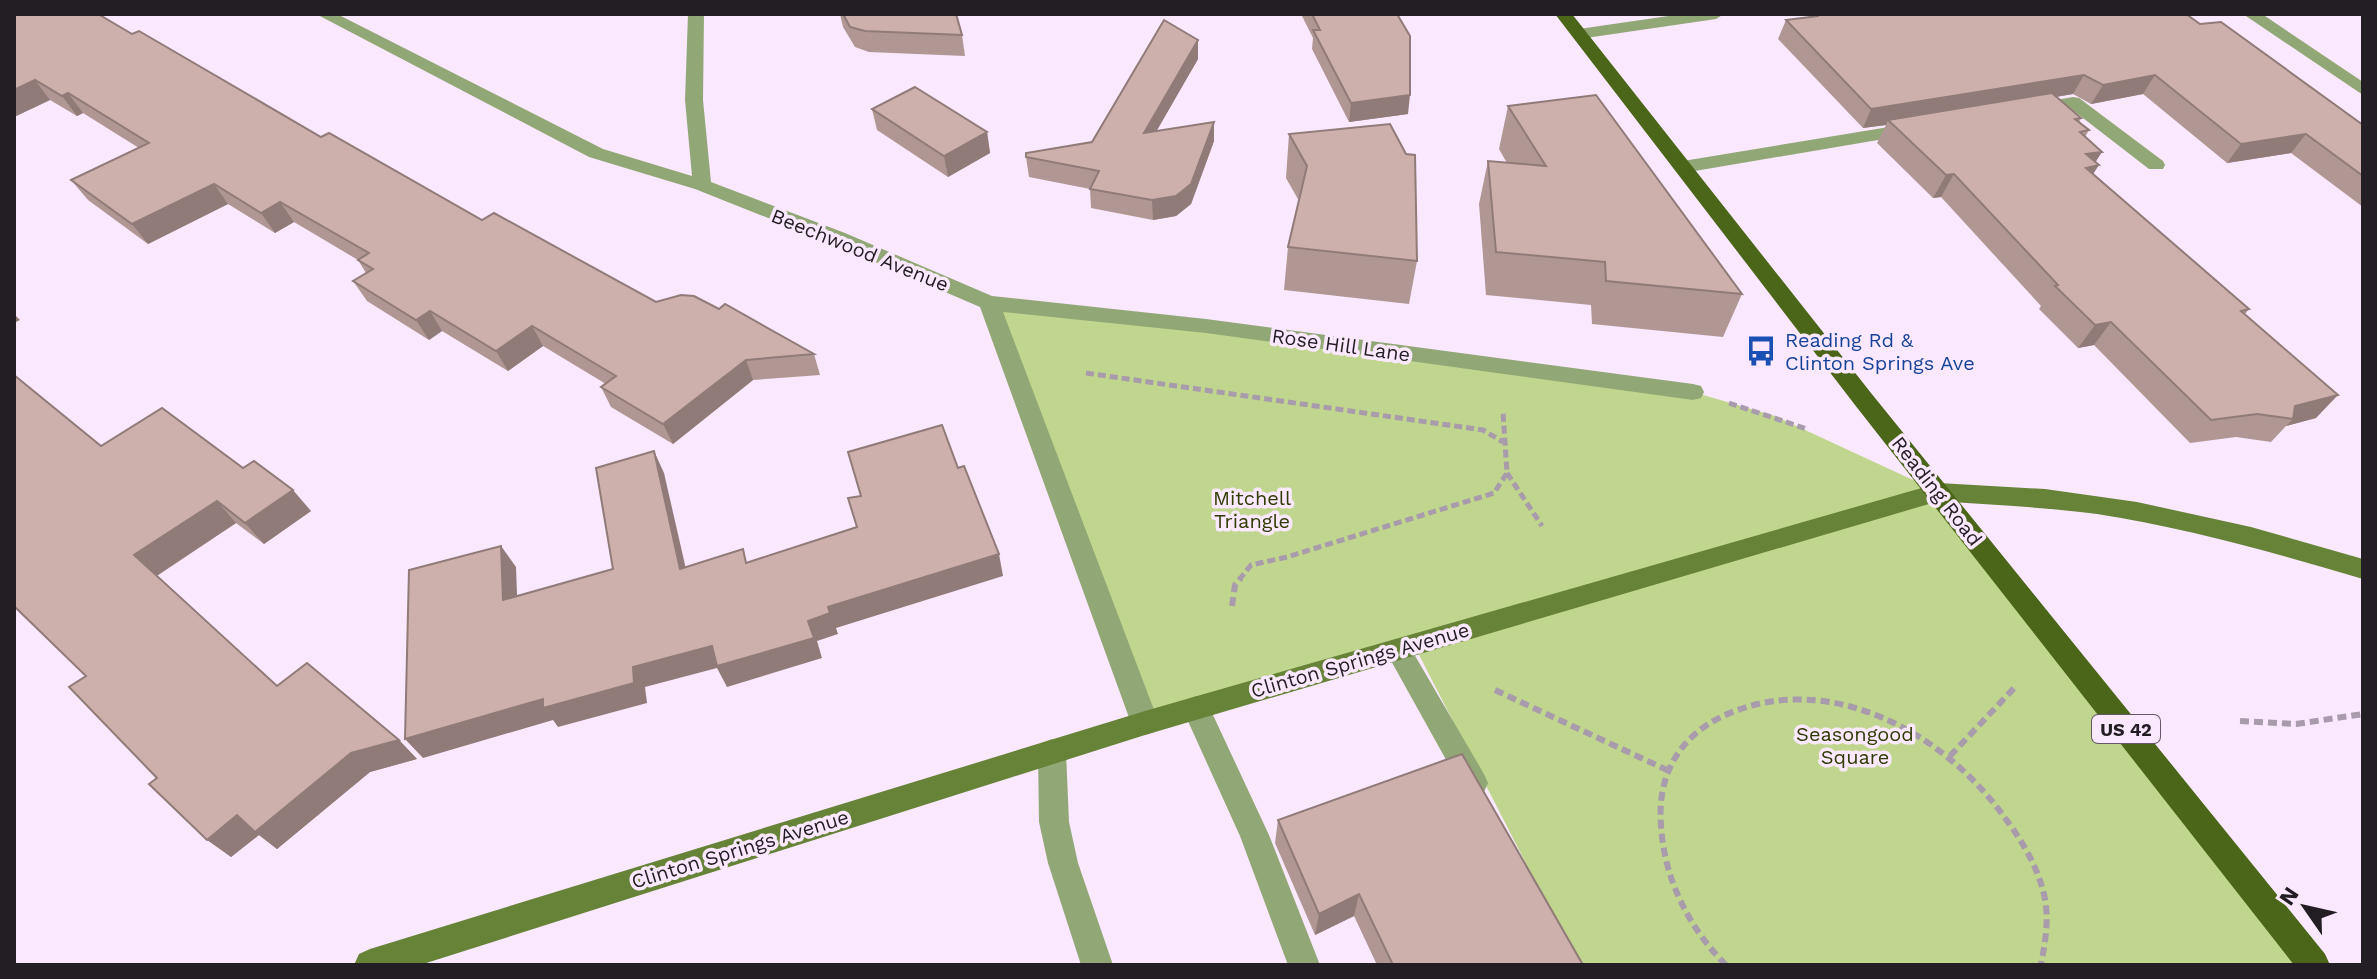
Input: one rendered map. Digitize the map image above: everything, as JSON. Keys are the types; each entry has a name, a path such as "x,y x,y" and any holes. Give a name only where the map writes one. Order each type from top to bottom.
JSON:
{"main road":[{"name":"Reading Road","path":"1563,14 2314,965"}],"street":[{"name":"Beechwood Avenue","path":"324,14 596,153 702,185 838,238 989,303"},
{"path":"696,14 694,100 702,185"},
{"path":"1579,34 1716,14"},
{"path":"2251,14 2363,90"},
{"path":"2011,112 2073,102 2156,165"},
{"path":"1683,167 1933,125"},
{"path":"989,303 1145,723"},
{"name":"Rose Hill Lane","path":"989,303 1206,326 1693,392"},
{"name":"Clinton Springs Avenue","path":"370,965 1145,723 1939,492 2060,500 2175,519 2291,547 2363,569"},
{"path":"1398,650 1486,805"},
{"path":"1196,708 1254,835 1304,965"},
{"path":"1052,752 1054,822 1063,863 1097,965"}],"path":[{"path":"1086,373 1483,430 1503,442"},
{"path":"1693,392 1775,416 1807,429"},
{"path":"1503,412 1507,473 1542,526"},
{"path":"1232,606 1235,585 1251,565 1287,557 1494,493 1507,473"},
{"path":"1950,756 2016,686"},
{"path":"1495,690 1667,770"},
{"path":"1726,965 1684,910 1664,860 1658,812 1667,770 1690,734 1726,711 1769,698 1820,699 1864,709 1908,728 1950,756 2000,804 2033,861 2047,921 2041,965"},
{"path":"2240,721 2296,724 2363,714"}],"green space":[{"path":"989,303 1693,392 1775,416 1939,492 2315,965 1578,965 1414,645 1145,723"}],"building":[{"path":"14,14 98,14 132,34 139,31 321,137 329,133 482,220 494,213 656,302 681,295 694,296 719,309 725,304 814,354 746,360 663,424 601,387 616,376 532,326 496,351 430,311 416,320 353,281 373,269 358,260 369,253 280,202 261,213 214,184 132,224 71,180 149,143 68,93 62,96 35,80 14,90"},
{"path":"843,14 956,14 962,35 865,31 850,27"},
{"path":"1312,14 1397,14 1410,36 1410,95 1351,103 1313,30 1320,30"},
{"path":"1819,14 2186,14 2200,24 2221,22 2363,125 2363,176 2306,134 2241,144 2155,75 2103,85 2084,75 1871,109 1786,20"},
{"path":"1164,20 1198,40 1144,133 1214,122 1191,184 1176,196 1152,200 1090,189 1099,171 1026,157 1026,153 1092,142"},
{"path":"915,87 987,132 944,156 872,109"},
{"path":"2052,93 2081,118 2075,119 2089,130 2080,132 2102,152 2086,154 2099,165 2086,168 2249,309 2241,311 2338,395 2295,406 2293,419 2257,414 2211,420 2111,322 2095,325 2055,286 2058,285 1954,174 1946,175 1888,120"},
{"path":"1596,95 1742,294 1606,281 1605,262 1496,252 1488,161 1546,166 1508,106"},
{"path":"1390,124 1406,154 1415,155 1417,261 1288,247 1307,166 1289,134"},
{"path":"14,375 101,446 162,408 243,468 254,461 293,490 245,523 217,501 134,555 277,686 307,663 399,740 351,753 255,832 237,815 207,840 149,784 157,778 69,687 86,676 14,606"},
{"path":"942,425 958,468 964,466 999,554 828,607 830,613 808,621 814,638 717,666 712,646 633,667 634,683 543,708 543,699 405,739 409,570 501,546 503,600 613,569 596,468 654,451 680,569 743,549 746,563 857,527 848,498 861,496 848,452"},
{"path":"1462,754 1583,965 1393,965 1359,894 1319,914 1278,820"}],"place":[{"name":"Reading Rd & Clinton Springs Ave","path":"1761,351"}],"park label":[{"name":"Mitchell Triangle","path":"1252,510"},
{"name":"Seasongood Square","path":"1855,746"}]}
